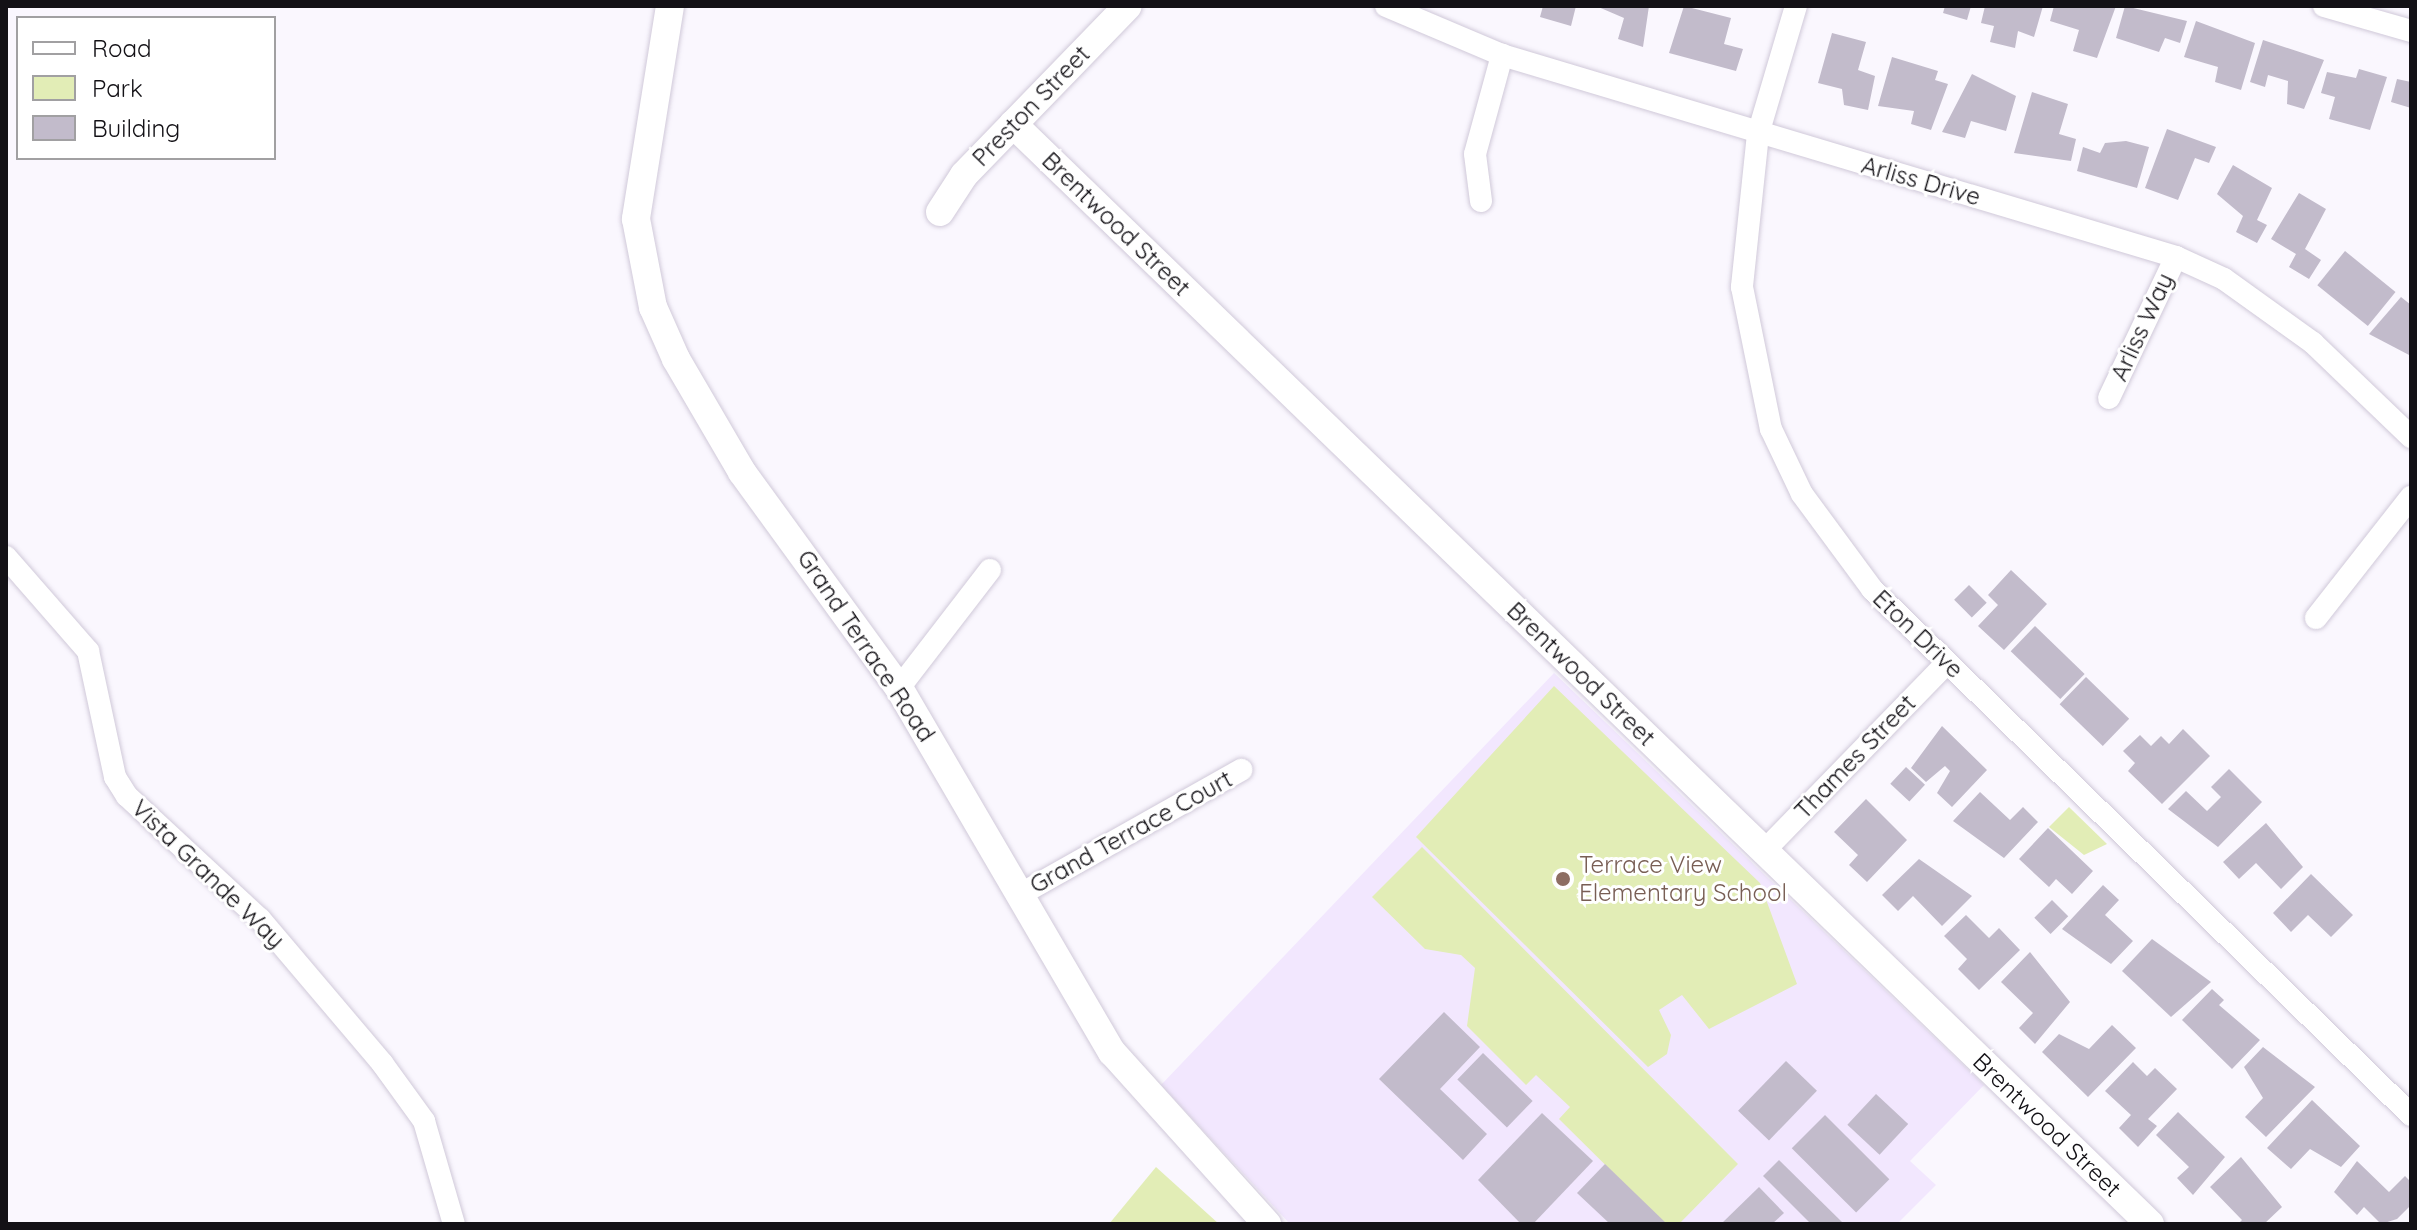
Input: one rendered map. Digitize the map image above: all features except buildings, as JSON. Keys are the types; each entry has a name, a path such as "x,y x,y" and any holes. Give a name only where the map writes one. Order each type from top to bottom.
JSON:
{"street":[{"name":"Grand Terrace Road","path":"670,6 636,219 653,307 728,450 899,688 1112,1052 1267,1224"},
{"name":"Preston Street","path":"940,212 1013,124 1128,6"},
{"name":"Arliss Drive","path":"1386,6 1502,55 2176,257 2224,279 2313,343 2411,437"},
{"name":"Eton Drive","path":"1796,6 1758,134 1742,287 1771,429 1838,549 1947,663 2411,1115"},
{"path":"2324,6 2411,31"},
{"path":"1481,201 1475,154 1502,55"},
{"name":"Brentwood Street","path":"1013,124 2150,1224"},
{"name":"Arliss Way","path":"2109,398 2176,257"},
{"path":"2316,618 2411,497"},
{"name":"Vista Grande Way","path":"6,557 88,651 115,777 127,796 260,919 382,1063 429,1133 454,1224"},
{"path":"899,688 990,570"},
{"name":"Thames Street","path":"1764,851 1947,663"},
{"name":"Grand Terrace Court","path":"1021,894 1241,770"}],"shaded area":[{"name":"Terrace View Elementary School","path":"1554,673 1984,1085 1910,1161 1936,1185 1897,1224 1290,1224 1161,1085"}],"green space":[{"path":"1554,686 1760,883 1797,984 1709,1029 1682,995 1659,1010 1671,1035 1667,1054 1648,1067 1416,837"},
{"path":"2069,807 2107,844 2084,855 2049,827"},
{"path":"1422,847 1738,1164 1679,1224 1665,1224 1559,1119 1570,1107 1536,1075 1526,1085 1467,1026 1475,968 1461,955 1425,949 1372,897"},
{"path":"1156,1167 1219,1224 1109,1224"}],"place":[{"name":"Terrace View Elementary School","path":"1563,879"}]}
